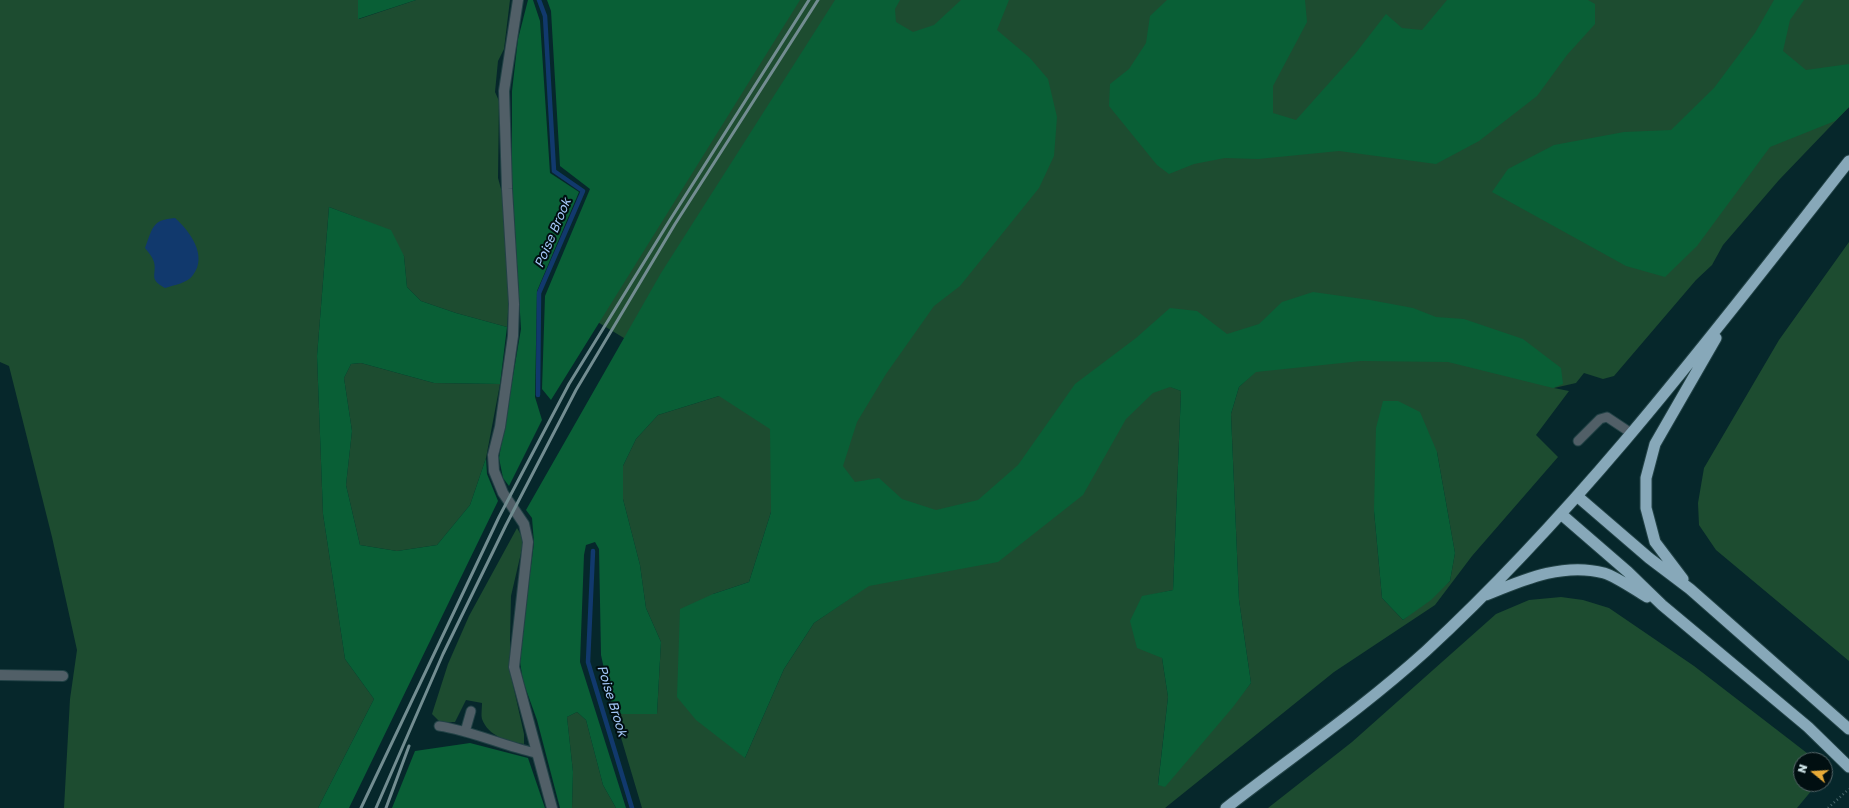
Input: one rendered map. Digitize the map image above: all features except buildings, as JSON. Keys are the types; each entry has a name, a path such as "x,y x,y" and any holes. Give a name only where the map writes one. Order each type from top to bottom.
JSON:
{"highway":[{"path":"1226,808 1376,695 1426,651 1481,597 1561,514 1731,312 1849,161"},
{"path":"1690,589 1655,542 1646,508 1646,478 1655,444 1731,312"},
{"path":"1577,496 1649,558 1690,589 1730,623 1849,729"},
{"path":"1561,514 1628,572 1662,606 1808,727 1849,767"},
{"path":"1481,597 1532,576 1568,569 1586,570 1606,574 1662,606"}],"street":[{"path":"518,0 504,91 507,188 514,304 513,336 500,427 493,455 494,471 496,476 503,493 524,524 528,542 520,599 514,668 552,808"},
{"path":"0,675 63,676"}],"lane":[{"path":"1578,441 1600,419 1607,418 1630,433"},
{"path":"466,732 471,711"},
{"path":"440,726 466,732 516,749 536,753"}],"path":[{"path":"1828,808 1849,789"}],"green space":[{"path":"0,0 358,0 359,19 416,0 510,0 504,49 498,61 495,92 499,101 498,178 503,196 509,298 507,327 456,313 421,301 407,287 404,256 358,218 329,207 317,356 323,514 345,659 374,699 318,808 64,808 70,699 77,650 52,537 9,366 0,362"},
{"path":"358,0 416,0 358,19"},
{"path":"528,0 533,0 540,21 550,173 579,192 537,291 535,397 542,420 509,486 503,478 499,458 521,329 512,183 512,91 518,39"},
{"path":"547,0 800,0 551,400 542,389 545,296 590,189 560,166 551,11"},
{"path":"551,0 1849,0 1849,107 1779,180 1723,245 1712,265 1696,280 1614,376 1603,379 1584,373 1576,383 1554,388 1569,391 1536,435 1558,457 1472,556 1435,605 1334,672 1165,808 642,808 614,714 657,714 661,642 646,608 640,565 623,499 623,466 636,439 658,415 719,396 555,296 600,189","holes":["1255,372 1239,387 1231,414 1239,600 1251,683 1165,786 1158,784 1168,697 1162,658 1142,597 1173,590 1181,391 1171,387","1437,452 1455,553 1450,581 1403,620 1382,598 1374,511","771,512 869,585 814,623 784,669 745,758 713,594 749,582"]},
{"path":"835,0 900,0 895,9 896,22 913,32 934,25 961,0 1009,0 997,30 1030,58 1048,79 1057,117 1054,156 1039,188 960,286 934,306 886,374 857,422 843,466 855,482 879,478 902,499 936,510 978,500 1018,465 1075,384 1136,338 1170,308 1197,311 1227,334 1259,324 1282,302 1313,292 1413,308 1436,317 1464,319 1523,339 1561,368 1563,384 1553,388 1448,362 1361,361 1256,372 1239,387 1231,414 1239,600 1251,683 1233,707 1165,787 1158,785 1168,697 1162,658 1137,648 1130,621 1142,596 1173,590 1181,391 1170,387 1153,393 1126,419 1083,495 998,562 869,586 814,623 784,669 745,758 696,720 677,697 680,609 713,594 749,582 771,512 770,429 719,396 658,415 636,439 623,466 623,499 640,565 646,608 661,642 657,714 614,714 601,655 599,549 595,542 586,545 584,555 580,662 626,808 616,808 603,785 586,720 577,712 567,717 573,772 572,808 560,808 537,720 523,681 520,662 523,625 534,543 532,518 526,510 661,273"},
{"path":"1167,0 1305,0 1307,22 1273,86 1273,113 1296,120 1355,54 1386,14 1402,28 1422,30 1447,0 1588,0 1595,4 1595,24 1567,55 1537,96 1479,141 1436,164 1339,151 1258,159 1225,158 1194,164 1169,174 1157,165 1109,106 1110,84 1129,69 1146,43 1150,16"},
{"path":"1774,0 1804,0 1790,20 1783,51 1806,70 1849,64 1849,107 1835,121 1770,147 1697,246 1665,277 1626,266 1492,192 1508,169 1554,145 1624,132 1671,130 1714,88 1755,33"},
{"path":"329,207 391,230 404,256 407,287 421,301 456,313 507,327 500,384 434,383 361,363 351,364 344,378 352,431 346,485 360,545 397,551 437,545 470,505 486,458 487,474 498,501 349,808 318,808 374,699 345,659 323,514 317,356"},
{"path":"1849,242 1849,661 1716,550 1699,525 1698,503 1704,468 1779,340"},
{"path":"361,363 434,383 500,384 486,458 470,505 437,545 397,551 360,545 346,485 352,431 344,378 351,364"},
{"path":"1383,401 1398,401 1420,412 1437,452 1455,553 1450,581 1431,600 1403,620 1382,598 1374,511 1376,428"},
{"path":"517,528 524,540 511,596 511,676 524,734 524,744 505,740 489,730 482,719 482,703 466,700 455,722 440,722 432,714 448,664 469,616"},
{"path":"1561,597 1583,600 1609,608 1694,666 1806,752 1793,752 1793,792 1810,792 1797,808 1268,808 1352,742 1496,614 1529,600"},
{"path":"577,712 586,720 603,785 616,808 572,808 573,772 567,717"},
{"path":"470,743 528,758 545,808 392,808 415,751"}],"water":[{"path":"175,218 181,223 195,244 199,260 197,268 191,278 165,288 155,279 154,262 145,248 154,226 167,219"}],"waterway":[{"name":"Poise Brook","path":"538,395 539,293 583,191 554,171 545,16 539,0"},
{"name":"Poise Brook","path":"593,551 588,662 632,808"}],"railway":[{"path":"361,808 499,517 569,384 670,220 809,0"},
{"path":"376,808 443,654 506,525 576,390 675,224 818,0"},
{"path":"386,808 409,746"}]}
